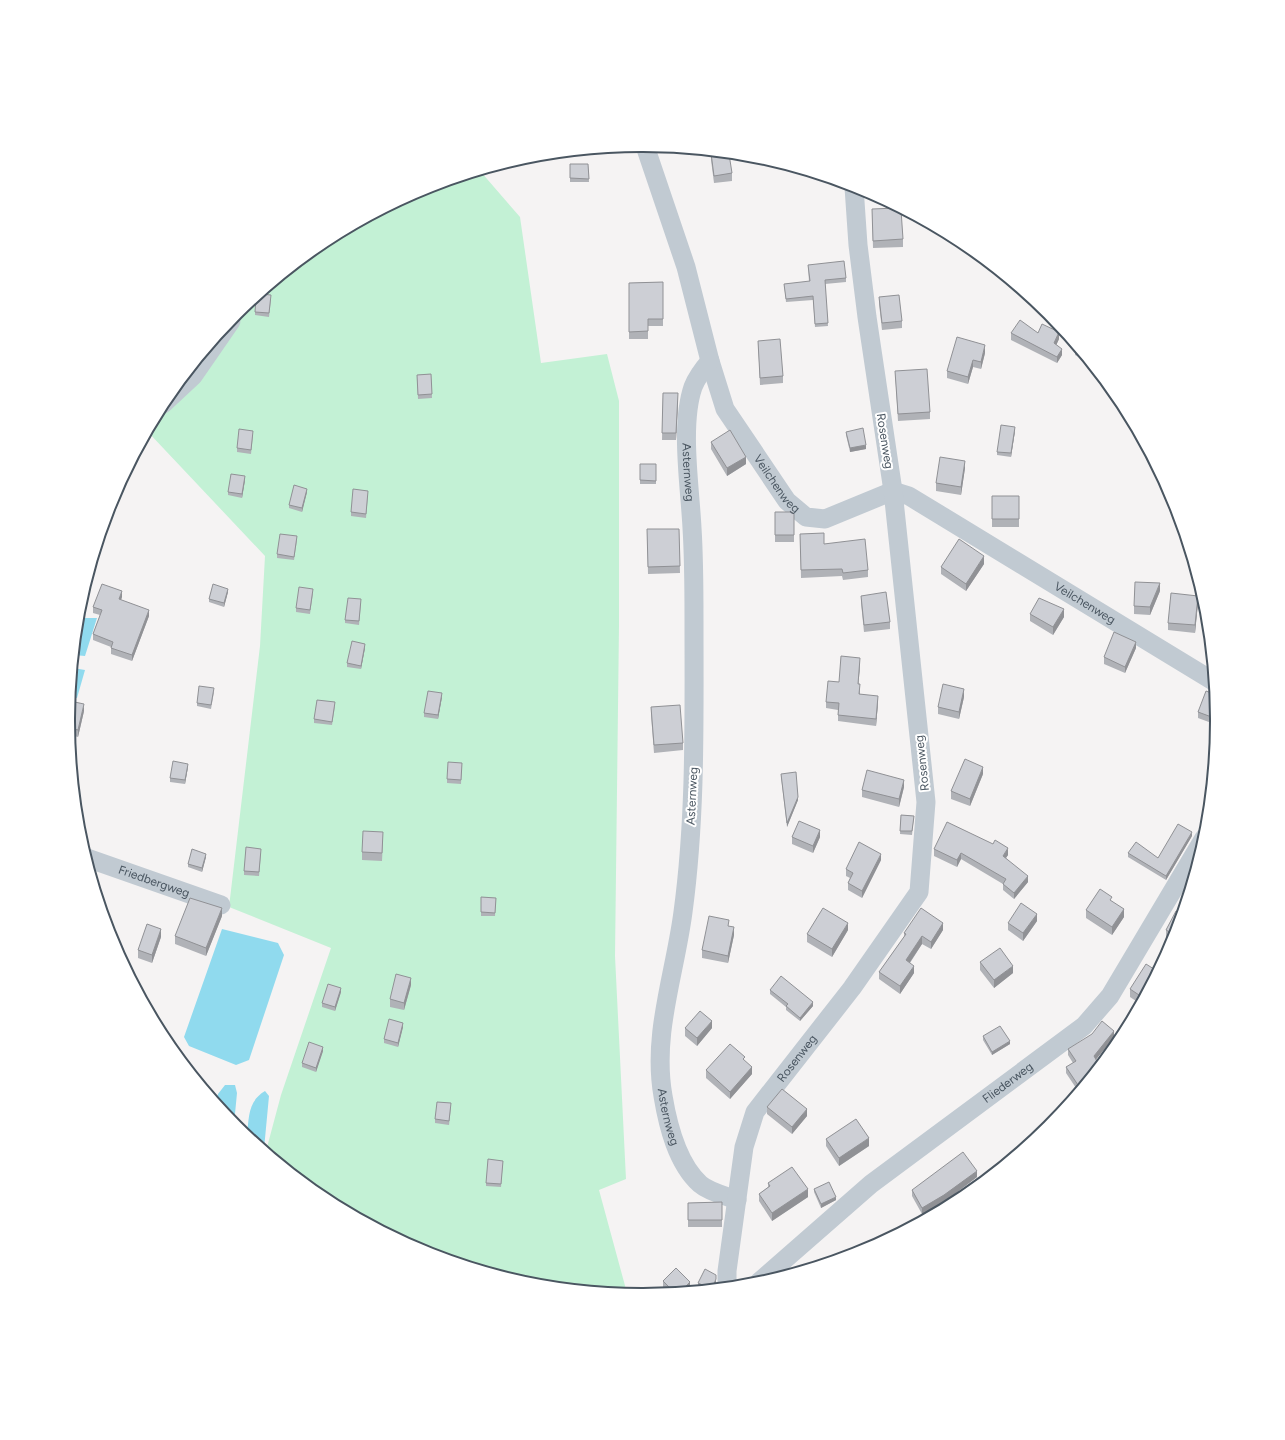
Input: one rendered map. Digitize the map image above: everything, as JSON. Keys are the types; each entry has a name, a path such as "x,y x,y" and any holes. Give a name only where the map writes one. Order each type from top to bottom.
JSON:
{"street":[{"name":"Veilchenweg","path":"647,152 686,267 710,361 725,409 787,501 806,517 825,519 893,491 909,496 1208,678"},
{"name":"Rosenweg","path":"727,1281 727,1271 744,1147 755,1112 852,988 919,892 926,802 893,491 868,325 858,245 854,194"},
{"name":"Asternweg","path":"710,361 701,372 693,387 688,414 688,454 694,552 694,751 689,857 683,914 664,1014 660,1054 662,1094 671,1134 687,1169 702,1186 737,1200"},
{"path":"188,381 201,364"},
{"name":"Fliederweg","path":"769,1273 871,1184 1084,1026 1110,996 1194,856"},
{"name":"Friedbergweg","path":"92,860 221,906"}],"green space":[{"path":"484,176 520,217 541,363 607,354 619,401 619,625 615,956 626,1179 599,1190 625,1287 568,1283 532,1277 460,1257 425,1244 392,1229 327,1192 267,1146 281,1095 331,948 229,907 260,646 265,556 151,436 192,375 216,346 268,293 297,270 327,248 392,211 425,196"}],"water":[{"path":"85,618 97,618 85,656 79,655"},
{"path":"78,669 85,670 77,698 76,698"},
{"path":"222,929 278,943 284,955 249,1060 236,1065 189,1046 184,1037"},
{"path":"225,1085 235,1085 237,1093 235,1114 218,1096"},
{"path":"265,1091 269,1096 265,1144 248,1128 250,1110 259,1095"}],"building":[{"path":"711,157 730,159 732,173 714,176"},
{"path":"570,164 588,164 589,179 570,178"},
{"path":"887,208 901,216 903,239 873,241 872,209"},
{"path":"844,261 846,278 825,280 828,323 815,324 813,296 786,299 784,284 810,281 808,265"},
{"path":"663,282 663,319 648,319 648,331 629,332 629,283"},
{"path":"266,295 271,295 269,313 255,312 255,305"},
{"path":"899,295 902,321 882,323 879,297"},
{"path":"1020,320 1038,333 1042,324 1054,330 1058,334 1054,343 1062,349 1057,357 1011,333"},
{"path":"957,337 985,345 981,362 973,360 968,377 947,371"},
{"path":"780,339 783,376 760,378 758,341"},
{"path":"927,369 930,412 898,414 895,371"},
{"path":"431,374 432,394 418,395 417,375"},
{"path":"663,393 678,393 676,433 662,433"},
{"path":"1001,425 1015,427 1011,453 997,452"},
{"path":"863,428 866,445 850,448 846,432"},
{"path":"239,429 253,431 251,450 237,448"},
{"path":"730,430 746,457 727,468 711,442"},
{"path":"940,457 965,461 961,487 936,483"},
{"path":"640,464 656,464 656,481 640,480"},
{"path":"231,474 245,476 242,494 228,492"},
{"path":"294,485 307,489 302,508 289,505"},
{"path":"353,489 368,491 366,514 351,512"},
{"path":"992,496 1019,496 1019,519 992,519"},
{"path":"775,512 792,512 794,514 794,535 775,535"},
{"path":"647,529 679,529 680,566 648,567"},
{"path":"824,533 824,544 865,539 868,570 843,573 842,569 801,570 800,534"},
{"path":"280,534 297,536 294,557 277,554"},
{"path":"959,539 984,556 966,584 941,567"},
{"path":"1135,582 1160,583 1150,607 1134,606"},
{"path":"102,584 122,591 119,599 149,610 132,655 111,648 113,642 93,634 102,610 93,607"},
{"path":"213,584 228,589 224,603 209,599"},
{"path":"299,587 313,589 310,610 296,608"},
{"path":"886,592 890,622 864,625 861,596"},
{"path":"1171,593 1196,596 1197,602 1195,625 1168,623"},
{"path":"348,598 361,599 359,621 345,620"},
{"path":"1039,598 1064,609 1053,627 1030,614"},
{"path":"1114,632 1136,642 1125,667 1104,657"},
{"path":"352,641 365,644 361,666 347,663"},
{"path":"841,656 860,658 858,684 860,684 859,694 878,696 876,719 838,715 839,703 826,702 828,681 839,682"},
{"path":"943,684 964,689 959,712 938,707"},
{"path":"199,686 214,688 211,705 197,703"},
{"path":"428,691 442,693 438,715 424,713"},
{"path":"1206,691 1209,692 1210,716 1198,712"},
{"path":"317,700 335,702 332,722 314,719"},
{"path":"75,702 84,704 78,730 75,729"},
{"path":"680,705 683,743 654,745 651,707"},
{"path":"965,759 983,767 970,799 951,791"},
{"path":"173,761 188,764 185,780 170,778"},
{"path":"448,762 462,763 461,780 447,779"},
{"path":"867,770 904,780 899,799 862,790"},
{"path":"796,772 798,797 787,823 781,774"},
{"path":"901,815 914,816 912,831 900,831"},
{"path":"799,821 820,830 813,846 792,837"},
{"path":"947,822 993,844 995,840 1008,848 1003,856 1028,876 1014,893 1003,884 1006,879 961,853 957,860 934,849"},
{"path":"1178,824 1192,832 1166,876 1128,853 1136,842 1158,858"},
{"path":"363,831 383,832 382,853 362,852"},
{"path":"859,842 881,854 862,891 848,883 853,873 846,869"},
{"path":"246,847 261,849 259,872 244,871"},
{"path":"192,849 206,854 202,868 188,864"},
{"path":"1100,889 1112,897 1110,900 1124,909 1112,927 1086,910"},
{"path":"481,897 496,898 495,913 481,912"},
{"path":"190,898 222,908 206,948 175,936"},
{"path":"1021,903 1037,914 1023,933 1008,923"},
{"path":"823,908 848,923 832,949 807,934"},
{"path":"921,908 943,923 931,942 922,936 906,960 914,966 900,986 879,972 906,934 904,933"},
{"path":"1176,911 1177,911 1169,932 1166,930"},
{"path":"709,916 729,920 728,926 734,927 728,956 702,950"},
{"path":"147,924 161,929 152,955 138,950"},
{"path":"1000,948 1013,966 994,980 980,962"},
{"path":"1146,964 1152,968 1139,995 1130,989"},
{"path":"396,974 411,978 404,1003 390,999"},
{"path":"781,976 813,1002 800,1018 786,1006 788,1004 770,990"},
{"path":"328,984 341,988 335,1007 322,1003"},
{"path":"700,1011 712,1021 697,1038 685,1028"},
{"path":"389,1019 403,1023 398,1043 384,1039"},
{"path":"1102,1021 1114,1031 1094,1056 1096,1060 1077,1084 1066,1067 1076,1061 1068,1049 1092,1034"},
{"path":"1000,1026 1010,1041 992,1052 983,1036"},
{"path":"309,1042 323,1047 316,1068 302,1063"},
{"path":"730,1044 745,1057 743,1059 752,1067 730,1092 706,1070"},
{"path":"782,1089 807,1109 792,1127 767,1107"},
{"path":"437,1102 451,1103 449,1121 435,1119"},
{"path":"856,1119 869,1138 839,1158 826,1139"},
{"path":"963,1152 977,1171 944,1195 922,1208 912,1190"},
{"path":"488,1159 503,1161 501,1184 486,1183"},
{"path":"792,1167 808,1189 772,1213 759,1194 770,1186 768,1183"},
{"path":"829,1182 836,1197 821,1204 814,1189"},
{"path":"722,1202 722,1220 688,1220 688,1203"},
{"path":"676,1268 690,1282 687,1285 669,1287 663,1281"},
{"path":"705,1269 716,1275 714,1283 701,1284 698,1283"}]}
